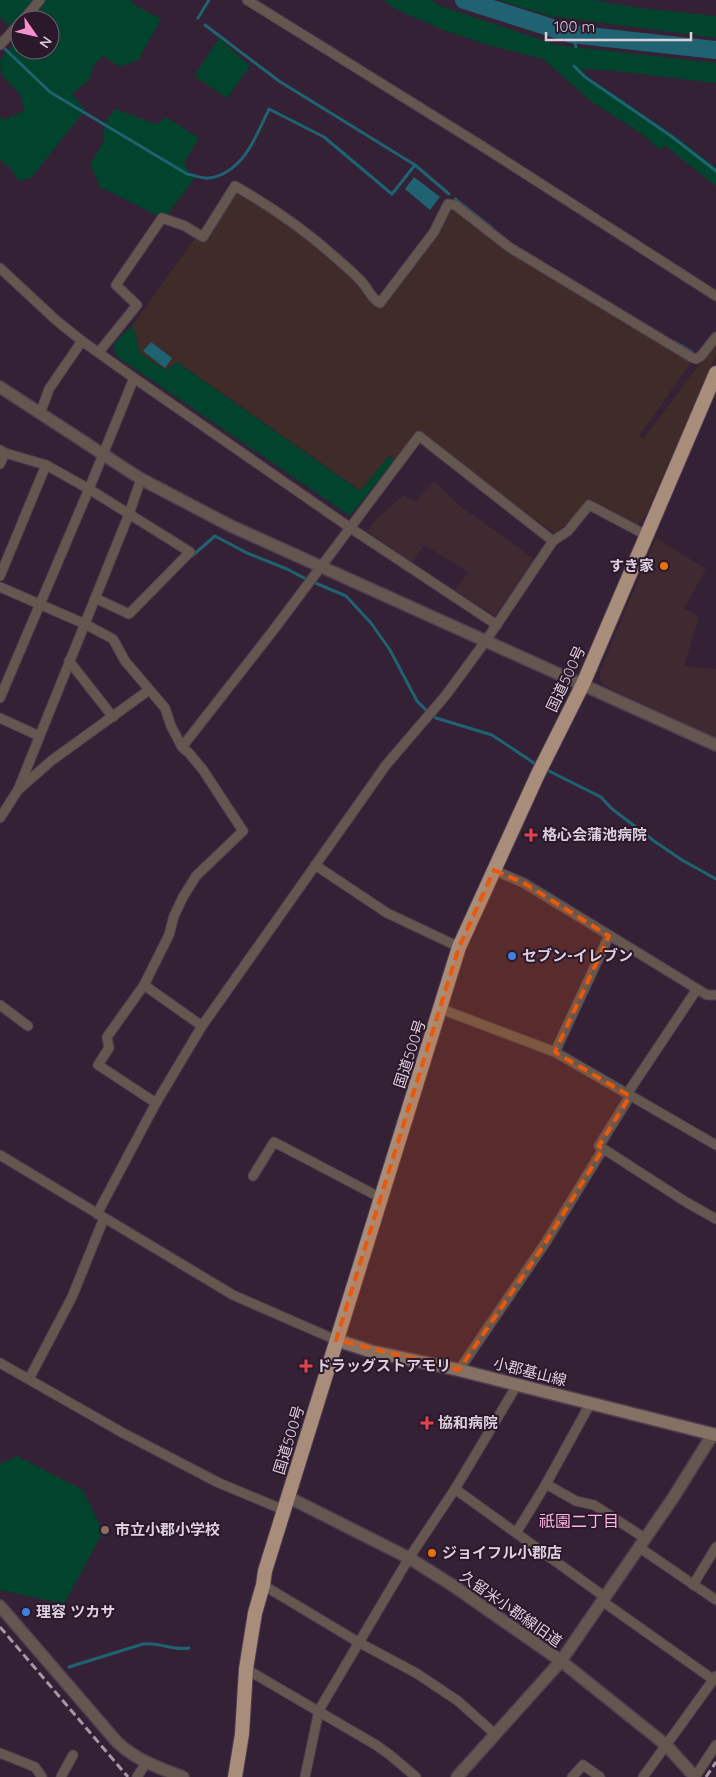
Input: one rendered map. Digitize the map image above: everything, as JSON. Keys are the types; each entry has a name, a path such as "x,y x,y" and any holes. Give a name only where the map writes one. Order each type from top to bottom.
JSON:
{"highway":[{"name":"国道500号","path":"235,1777 242,1734 246,1669 255,1613 265,1571 459,947 538,774 583,684 716,373"}],"main road":[{"name":"小郡基山線","path":"336,1340 714,1435"}],"street":[{"path":"32,10 40,0"},
{"path":"247,0 482,146 716,296"},
{"path":"0,45 10,34"},
{"path":"99,352 137,305 116,285 162,218 184,226 203,237 235,186 286,219 326,249 362,282 375,301 380,303 434,232 448,204 455,205 508,247 691,357 696,359 702,356 716,337"},
{"path":"0,268 57,321 82,341 349,527 496,625"},
{"path":"40,414 49,389 82,341"},
{"path":"0,698 134,378"},
{"path":"0,387 141,479 231,526 716,745"},
{"path":"182,747 272,632 419,436 553,541"},
{"path":"0,464 2,452 46,465 89,489 190,552 128,614 95,598"},
{"path":"0,576 46,465"},
{"path":"0,818 18,790 130,514 141,479"},
{"path":"29,1379 72,1297 100,1216 156,1102 202,1026 386,765 446,695 485,642 553,541 568,531 589,505 646,535"},
{"path":"0,587 85,624 112,639 125,661 166,708 171,726 182,747 203,770 243,831 196,876 177,910 168,935 144,986 108,1037 108,1048 98,1065 156,1102"},
{"path":"69,661 113,718"},
{"path":"18,790 51,762 149,690"},
{"path":"0,718 39,736"},
{"path":"316,865 387,914 459,947"},
{"path":"494,870 524,883 707,995 716,995"},
{"path":"555,1052 609,936"},
{"path":"144,986 202,1026"},
{"path":"697,989 629,1094 599,1146 716,1219"},
{"path":"0,1005 28,1026"},
{"path":"441,1009 555,1052 716,1145"},
{"path":"253,1176 274,1142 381,1198"},
{"path":"459,1370 546,1242 603,1149"},
{"path":"0,1155 233,1295 336,1340"},
{"path":"0,1363 123,1434 219,1483 286,1504"},
{"path":"305,1777 319,1710 409,1558 455,1489 517,1385"},
{"path":"516,1533 546,1484 590,1404"},
{"path":"457,1777 560,1661 643,1544 714,1435"},
{"path":"546,1484 576,1501 594,1505 694,1585 716,1600"},
{"path":"455,1489 715,1678 643,1777"},
{"name":"久留米小郡線旧道","path":"286,1504 409,1558 452,1585 560,1661 666,1745 695,1777"},
{"path":"694,1585 716,1547"},
{"path":"263,1585 358,1642 416,1673 451,1696 495,1734"},
{"path":"0,1606 117,1742 129,1753 183,1777"},
{"path":"246,1669 376,1744 416,1777"},
{"path":"695,1777 716,1745"},
{"path":"0,1753 35,1767 42,1777"},
{"path":"61,1777 73,1756"},
{"path":"137,1777 146,1762"},
{"path":"572,1777 583,1765 600,1777"}],"highlighted area":[{"path":"494,870 524,883 609,936 555,1052 630,1096 599,1146 603,1149 546,1242 459,1370 336,1340 459,947"}],"shaded area":[{"path":"243,193 306,239 360,282 376,306 384,306 441,231 451,211 456,211 511,254 692,361 639,436 643,439 716,342 716,355 643,521 637,524 588,498 573,519 555,533 499,494 417,430 395,460 389,456 361,491 178,362 166,371 140,353 133,325 195,238 204,242 234,194"},
{"path":"434,481 460,506 535,559 495,616 455,590 468,572 424,545 412,563 367,531 378,517 404,495 415,502"},
{"path":"656,538 706,569 684,608 699,617 684,666 716,669 716,738 603,685 600,678 600,671"}],"green space":[{"path":"0,0 133,0 131,3 161,19 138,60 120,67 103,56 95,63 88,81 72,94 85,110 31,178 19,181 10,168 0,160 0,116 4,120 24,111 21,96 1,74 0,60 10,48 10,60 60,60 60,10 10,10 10,27 0,17"},
{"path":"384,0 431,0 441,6 557,45 716,63 716,83 582,69 587,76 678,138 716,168 716,186 664,145 660,150 642,134 592,102 543,59 485,44 443,30 395,9"},
{"path":"498,0 593,0 640,8 716,16 716,38 550,16"},
{"path":"219,38 250,66 227,98 194,76"},
{"path":"115,109 156,124 166,117 199,138 184,163 194,179 168,214 156,215 100,187 90,164 104,141 104,124"},
{"path":"133,325 140,353 166,370 177,362 360,491 389,456 395,460 350,516 116,356 113,344"},
{"path":"17,1456 83,1490 103,1532 64,1604 0,1590 0,1464"}],"water":[{"path":"414,177 440,197 430,210 405,189"},
{"path":"151,342 172,358 165,368 143,351"}],"waterway":[{"path":"198,18 209,0"},
{"path":"464,0 571,34 716,50"},
{"path":"205,25 279,81 415,165 449,194"},
{"path":"571,34 576,47"},
{"path":"5,49 50,92 187,174 210,178 232,168 240,161 254,141 269,109 324,137 392,194 415,165"},
{"path":"574,66 585,77 671,136 716,171"},
{"path":"455,199 492,228"},
{"path":"675,342 692,352"},
{"path":"192,556 215,536 247,553 346,596 371,623 390,650 417,701 426,710 436,718 492,735 537,765"},
{"path":"545,769 601,797 611,808 654,841 682,860 716,879"},
{"path":"69,1667 143,1644 183,1649 189,1648"}],"railway":[{"path":"0,1627 128,1777"},
{"path":"706,1777 716,1762"}],"place":[{"name":"すき家","path":"664,566"},
{"name":"格心会蒲池病院","path":"531,835"},
{"name":"セブン-イレブン","path":"512,956"},
{"name":"ドラッグストアモリ","path":"306,1366"},
{"name":"協和病院","path":"427,1423"},
{"name":"市立小郡小学校","path":"105,1530"},
{"name":"ジョイフル小郡店","path":"432,1553"},
{"name":"理容 ツカサ","path":"26,1612"}],"district":[{"name":"祇園二丁目","path":"579,1521"}]}
